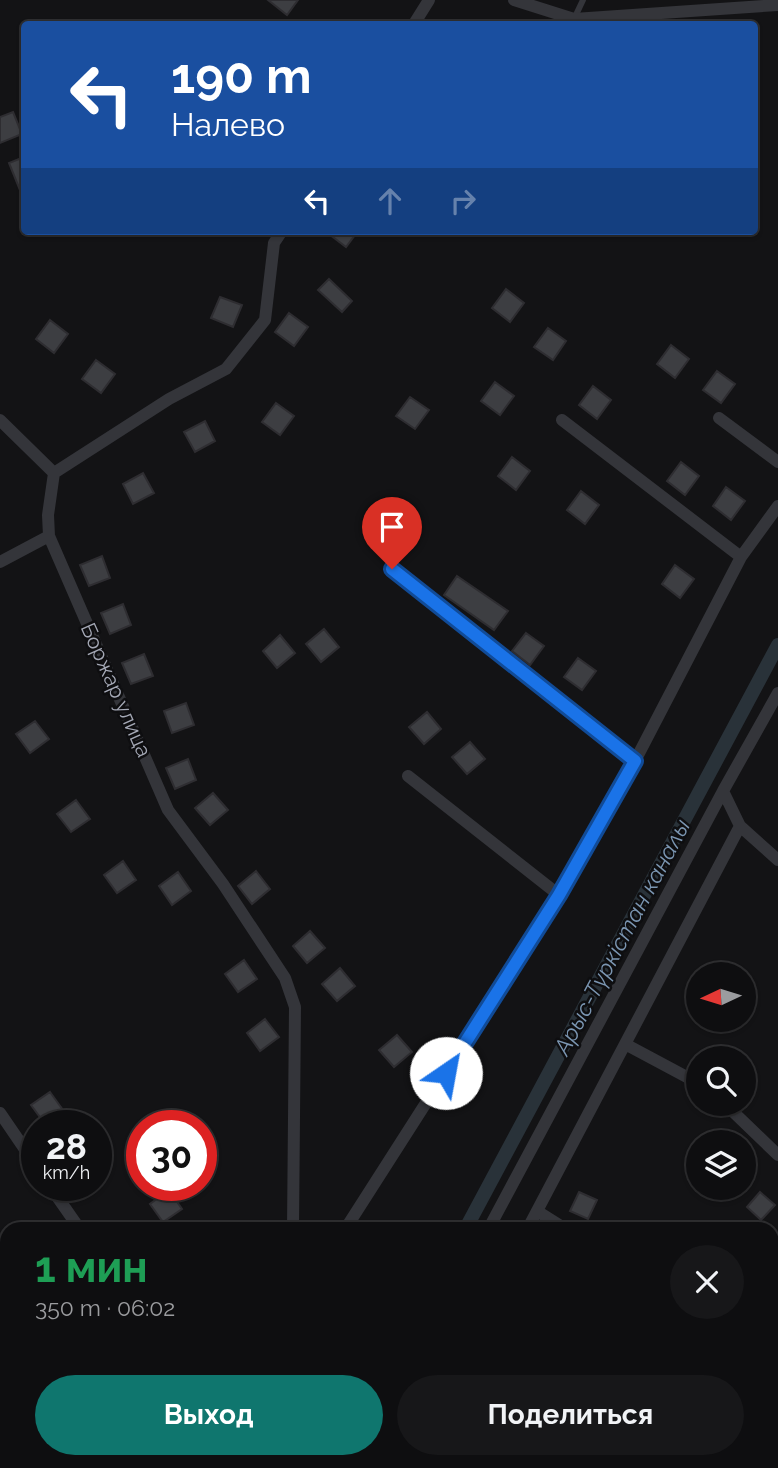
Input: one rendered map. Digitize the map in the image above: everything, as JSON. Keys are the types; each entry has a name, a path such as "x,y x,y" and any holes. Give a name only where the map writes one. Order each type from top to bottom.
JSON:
{"street":[{"path":"416,21 429,0"},
{"path":"514,0 574,19 778,5"},
{"path":"0,420 54,473 169,399 226,369 265,320 274,243 279,235"},
{"path":"719,418 778,462"},
{"path":"562,420 741,557"},
{"name":"Боржар улица","path":"54,473 48,515 49,536 169,810 223,884 285,978 295,1007 293,1222"},
{"path":"350,1222 559,895 635,761 741,557 778,506"},
{"path":"0,562 49,536"},
{"path":"392,569 635,761"},
{"path":"492,1222 778,693"},
{"path":"408,776 559,895"},
{"path":"723,791 740,826 778,860"},
{"path":"531,1222 740,826"},
{"path":"625,1044 686,1077"},
{"path":"0,1113 21,1144"},
{"path":"737,1116 778,1155"},
{"path":"60,1201 75,1222"},
{"path":"537,1211 554,1222"}],"lane":[{"path":"574,19 583,0"}],"building":[{"path":"268,0 298,0 287,15"},
{"path":"13,112 21,134 0,143 0,117"},
{"path":"21,158 21,193 9,163"},
{"path":"330,235 355,235 346,247"},
{"path":"329,279 352,301 342,312 318,290"},
{"path":"506,289 524,303 510,322 492,308"},
{"path":"220,297 242,305 233,327 211,318"},
{"path":"289,313 308,327 294,346 275,332"},
{"path":"50,320 68,334 54,353 36,339"},
{"path":"548,328 566,341 553,360 534,347"},
{"path":"671,345 689,359 675,378 657,364"},
{"path":"96,360 115,374 101,393 82,379"},
{"path":"717,371 735,384 721,403 703,390"},
{"path":"495,382 514,396 500,415 481,401"},
{"path":"593,386 611,400 597,419 579,405"},
{"path":"410,397 429,410 415,429 396,416"},
{"path":"276,403 294,416 280,435 262,422"},
{"path":"205,421 215,441 195,452 184,432"},
{"path":"512,457 530,471 516,490 498,476"},
{"path":"681,462 699,476 685,495 667,481"},
{"path":"143,473 154,493 133,504 123,484"},
{"path":"726,487 745,501 731,520 713,506"},
{"path":"581,491 599,505 585,524 567,510"},
{"path":"380,520 398,533 385,552 366,539"},
{"path":"102,556 110,578 89,586 80,565"},
{"path":"675,565 694,579 680,598 662,584"},
{"path":"457,576 508,611 494,630 444,595"},
{"path":"123,604 131,625 110,634 101,613"},
{"path":"324,629 339,647 321,662 306,644"},
{"path":"526,633 544,646 530,665 512,651"},
{"path":"280,635 295,653 277,668 263,651"},
{"path":"144,654 153,676 131,684 122,663"},
{"path":"578,658 596,671 582,690 564,677"},
{"path":"186,703 194,725 172,733 164,711"},
{"path":"427,712 441,729 424,744 409,727"},
{"path":"35,721 49,739 30,753 16,734"},
{"path":"470,742 485,759 467,774 452,757"},
{"path":"188,759 196,780 175,789 166,768"},
{"path":"213,793 228,810 210,825 195,808"},
{"path":"76,800 90,819 71,832 57,814"},
{"path":"123,861 136,880 117,893 104,875"},
{"path":"256,871 270,889 252,904 238,886"},
{"path":"178,872 191,891 172,905 159,886"},
{"path":"310,931 325,948 307,963 293,946"},
{"path":"244,960 257,979 238,992 225,974"},
{"path":"340,968 355,986 337,1001 322,984"},
{"path":"265,1019 279,1037 260,1051 247,1033"},
{"path":"397,1035 412,1052 394,1067 379,1050"},
{"path":"50,1092 63,1110 35,1110 31,1105"},
{"path":"579,1192 597,1200 588,1219 570,1211"},
{"path":"760,1192 775,1205 761,1220 747,1207 756,1200"},
{"path":"154,1201 177,1201 182,1209 163,1222 150,1204"}],"waterway":[{"name":"Арыс-Түркістан каналы","path":"469,1222 778,645"}],"route":[{"path":"392,569 635,761 559,895 446,1073"}]}
